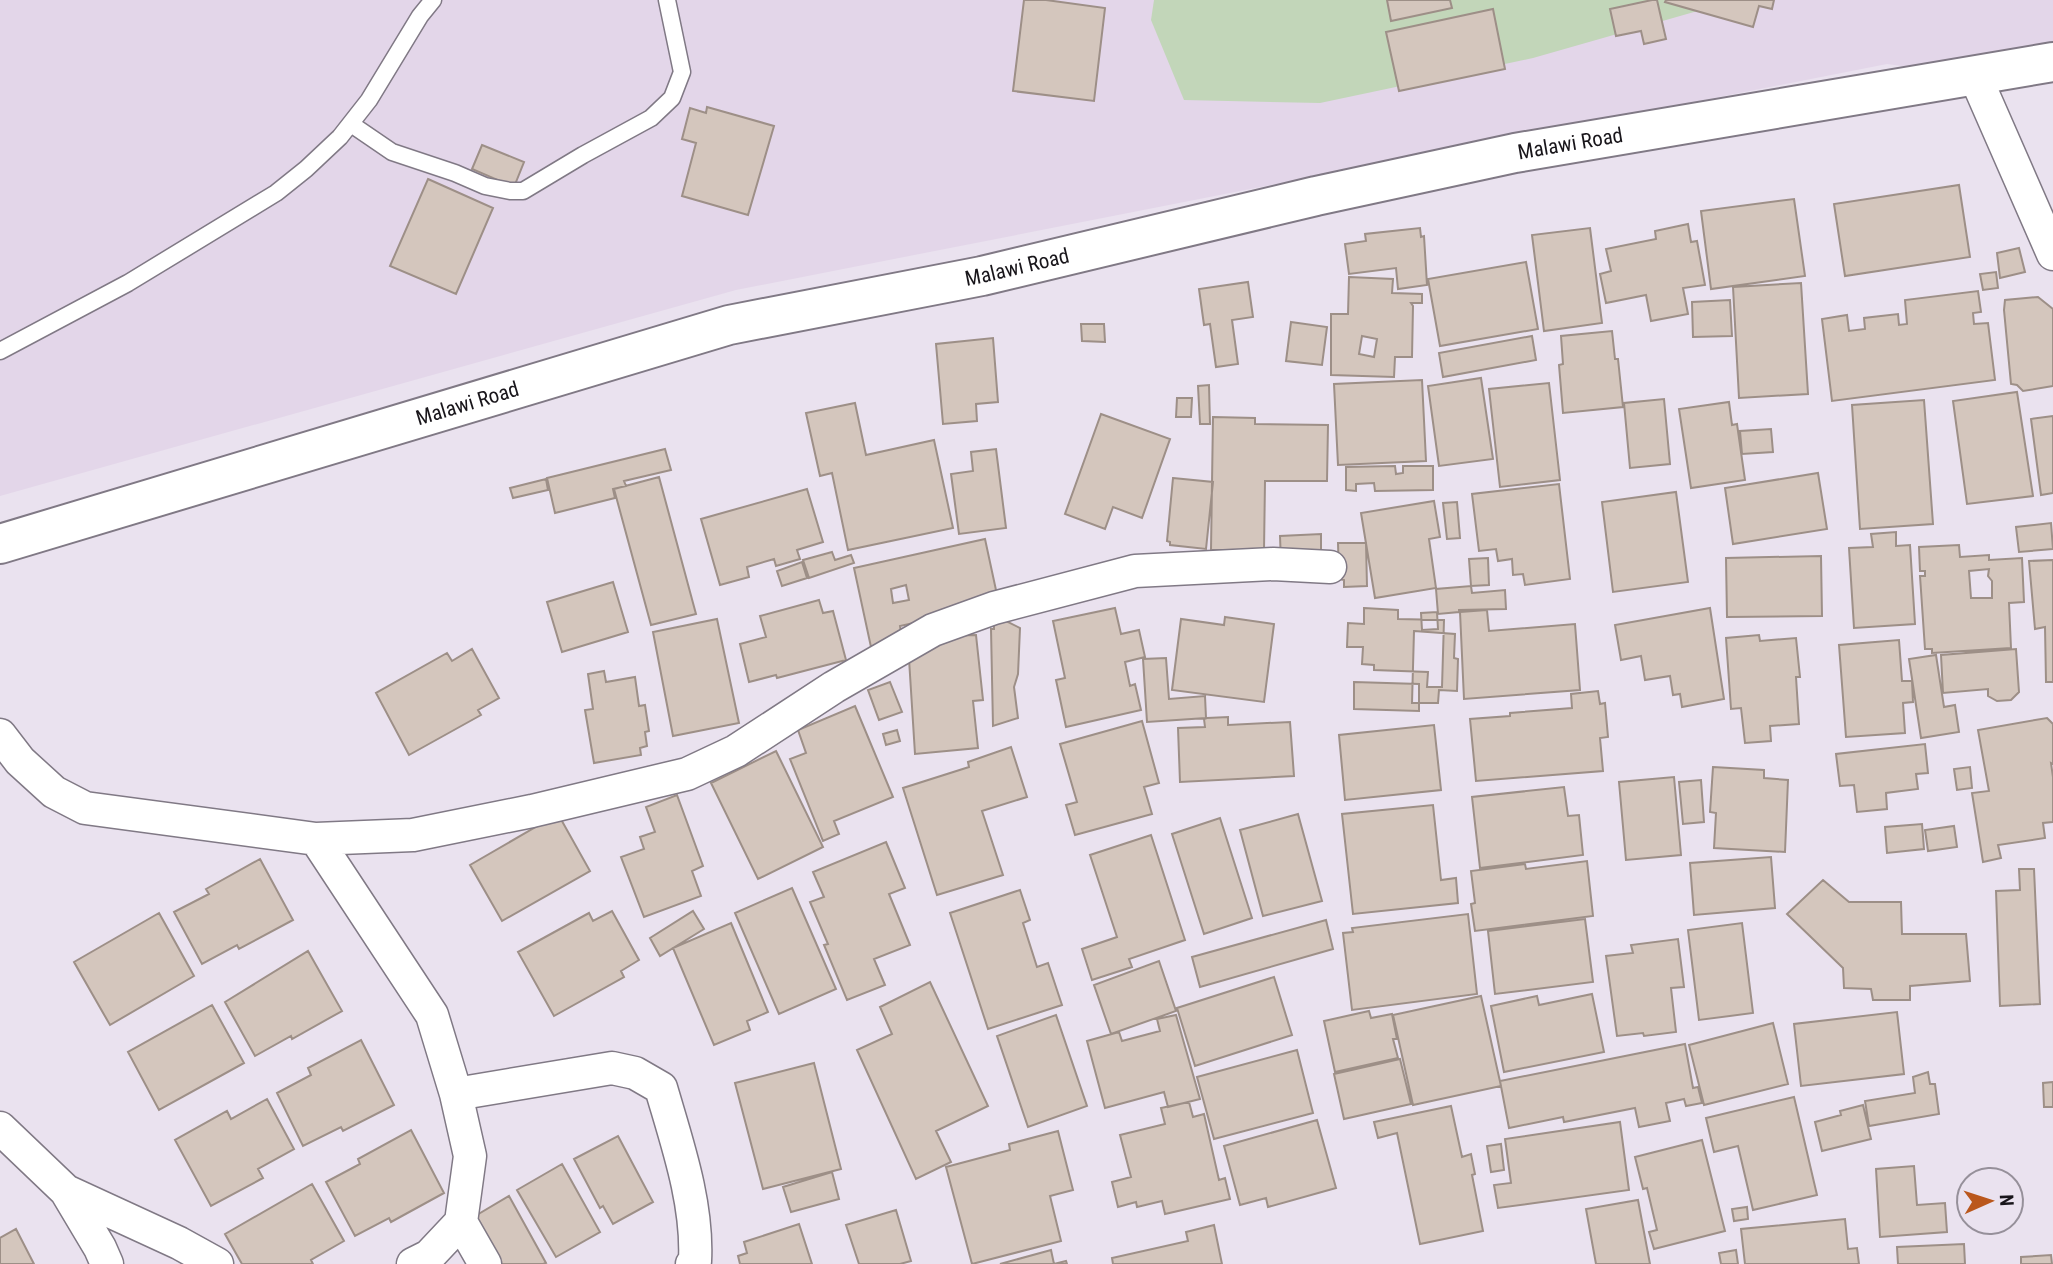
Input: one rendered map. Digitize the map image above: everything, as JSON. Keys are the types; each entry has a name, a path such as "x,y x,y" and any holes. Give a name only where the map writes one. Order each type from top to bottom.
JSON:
{"main road":[{"name":"Malawi Road","path":"0,544 729,325 982,276 1316,196 1515,153 2053,62"}],"street":[{"path":"1975,76 2053,254"},
{"path":"0,735 20,761 54,792 85,808 316,839 413,835 532,811 688,774 736,751 834,687 933,630 994,608 1135,571 1273,564 1330,567"},
{"path":"316,839 432,1015 471,1156 461,1222 429,1256 413,1264"},
{"path":"456,1094 612,1068 635,1073 661,1088 696,1237 695,1261 692,1264"},
{"path":"0,1128 66,1191 107,1264"},
{"path":"66,1191 179,1243 217,1264"},
{"path":"461,1222 485,1264"}],"lane":[{"path":"0,351 128,283 276,193 306,169 351,124 433,0"},
{"path":"351,124 392,152 485,186 523,191 650,118 672,98 682,72 667,0"}],"shaded area":[{"path":"0,0 2053,0 2053,61 1975,76 1887,64 736,290 0,496"}],"green space":[{"path":"1154,0 1736,0 1533,58 1320,103 1184,100 1151,20"}],"building":[{"path":"1024,0 1046,0 1105,8 1094,101 1013,91"},
{"path":"1387,0 1450,0 1452,8 1391,21"},
{"path":"1657,0 1666,39 1644,44 1641,31 1616,36 1610,9"},
{"path":"1774,0 1772,9 1759,6 1753,27 1665,2"},
{"path":"1493,9 1505,69 1399,91 1386,32"},
{"path":"707,107 774,126 748,215 682,196 696,143 682,139 690,108 706,113"},
{"path":"482,145 524,162 514,187 472,169"},
{"path":"428,179 493,208 456,294 390,266"},
{"path":"1959,185 1970,257 1845,276 1834,204"},
{"path":"1794,199 1805,276 1711,289 1701,211"},
{"path":"1688,224 1691,242 1697,241 1705,285 1683,288 1688,314 1651,321 1646,295 1606,303 1600,274 1611,271 1606,249 1656,239 1655,231"},
{"path":"1420,228 1421,237 1424,236 1427,285 1398,289 1396,268 1349,274 1345,244 1366,241 1365,234"},
{"path":"1590,228 1602,323 1544,331 1532,235"},
{"path":"2019,248 2025,272 2000,278 1997,253"},
{"path":"1526,262 1538,329 1440,346 1428,279"},
{"path":"1996,272 1998,288 1983,290 1980,274"},
{"path":"1349,277 1393,279 1392,293 1422,294 1422,303 1411,303 1412,357 1395,357 1394,377 1331,375 1331,314 1348,314","holes":["1362,336 1377,339 1374,357 1359,354"]},
{"path":"1248,282 1253,317 1232,320 1238,364 1216,367 1210,324 1204,325 1199,289"},
{"path":"1801,283 1808,394 1739,398 1733,287"},
{"path":"1978,291 1981,312 1973,313 1974,324 1988,323 1995,380 1832,401 1822,319 1847,315 1849,331 1865,329 1864,318 1898,314 1899,325 1907,324 1905,300"},
{"path":"2038,297 2053,309 2053,386 2023,391 2017,385 2011,384 2005,300"},
{"path":"1730,300 1732,336 1693,337 1692,302"},
{"path":"1291,322 1327,327 1322,365 1286,361"},
{"path":"1081,324 1104,324 1105,342 1082,341"},
{"path":"1612,331 1623,407 1563,413 1559,365 1563,364 1561,336"},
{"path":"1532,336 1536,360 1443,377 1439,353"},
{"path":"993,338 998,402 976,404 977,421 943,424 936,344"},
{"path":"1481,378 1493,459 1439,466 1428,386"},
{"path":"1422,380 1426,461 1338,465 1334,384"},
{"path":"1549,383 1560,480 1500,487 1489,389"},
{"path":"1209,385 1210,424 1200,424 1198,386"},
{"path":"2017,392 2033,496 1967,504 1953,401"},
{"path":"1177,398 1192,398 1191,417 1176,417"},
{"path":"1664,399 1670,464 1630,468 1624,403"},
{"path":"1924,400 1933,524 1860,529 1852,405"},
{"path":"1729,402 1732,425 1737,424 1745,480 1691,488 1679,409"},
{"path":"855,403 866,455 934,440 953,528 848,550 832,473 820,476 806,413"},
{"path":"1101,414 1170,439 1142,518 1113,507 1105,529 1065,514"},
{"path":"2053,416 2053,493 2041,495 2031,419"},
{"path":"1213,417 1255,418 1255,424 1328,425 1327,481 1265,481 1264,550 1211,550"},
{"path":"1771,429 1773,452 1742,454 1740,431"},
{"path":"665,449 671,470 624,481 626,486 613,489 615,498 555,513 547,478"},
{"path":"996,449 1006,528 959,534 951,474 973,471 971,452"},
{"path":"1395,466 1396,474 1403,473 1403,466 1433,466 1433,490 1375,491 1374,483 1356,484 1356,491 1346,490 1346,467"},
{"path":"1818,473 1827,529 1733,544 1725,488"},
{"path":"659,477 696,614 651,625 614,489"},
{"path":"1173,478 1213,482 1206,549 1170,545 1167,541"},
{"path":"546,479 548,490 513,498 510,488"},
{"path":"1559,484 1570,579 1525,585 1523,574 1513,575 1512,559 1498,561 1496,549 1479,551 1472,494"},
{"path":"807,489 823,542 797,550 800,559 776,566 774,559 747,567 749,577 720,585 701,519"},
{"path":"1676,492 1688,582 1613,592 1602,502"},
{"path":"1434,501 1440,537 1429,539 1436,588 1375,598 1361,513"},
{"path":"1457,502 1460,538 1447,539 1443,503"},
{"path":"2051,523 2053,549 2019,552 2016,527"},
{"path":"1896,532 1896,546 1910,545 1915,624 1854,628 1849,548 1873,547 1871,534"},
{"path":"1321,534 1321,561 1281,563 1280,536"},
{"path":"985,539 999,604 900,626 902,640 871,647 854,568","holes":["906,585 909,600 893,603 891,589"]},
{"path":"1338,543 1366,543 1367,586 1344,587 1344,580 1339,579"},
{"path":"1959,545 1960,557 1989,555 1989,560 2022,558 2024,602 2009,603 2011,648 1932,653 1932,649 1925,649 1920,576 1925,576 1925,571 1920,571 1919,547","holes":["1989,569 1988,576 1992,581 1992,598 1971,598 1969,571"]},
{"path":"832,552 835,560 851,555 854,563 809,578 803,560"},
{"path":"1821,556 1822,616 1727,617 1726,558"},
{"path":"1488,558 1489,585 1471,586 1469,559"},
{"path":"2053,560 2053,682 2046,682 2045,627 2035,629 2029,561"},
{"path":"802,562 807,578 782,586 777,571"},
{"path":"613,582 628,632 562,652 547,602"},
{"path":"1471,586 1472,593 1505,590 1506,609 1459,610 1438,614 1436,589"},
{"path":"819,600 823,613 833,611 846,660 777,678 776,675 749,682 740,644 766,637 760,616"},
{"path":"1115,608 1121,634 1139,630 1145,657 1125,662 1130,686 1135,684 1141,710 1066,727 1056,680 1065,678 1053,621"},
{"path":"1364,608 1398,610 1398,619 1444,620 1442,687 1427,687 1428,672 1374,670 1374,665 1362,664 1363,647 1347,647 1348,623 1364,624"},
{"path":"1710,608 1724,699 1682,707 1680,694 1673,695 1670,676 1645,680 1641,656 1621,660 1615,625"},
{"path":"1487,610 1489,631 1575,624 1580,690 1464,699 1460,612"},
{"path":"1437,612 1438,629 1422,630 1421,613"},
{"path":"998,617 1020,628 1018,674 1014,687 1018,718 993,726 991,629 994,629 994,620"},
{"path":"1225,617 1274,624 1264,702 1172,690 1181,619 1224,625"},
{"path":"717,619 739,723 673,736 653,632"},
{"path":"1414,631 1455,634 1454,658 1458,659 1457,691 1439,690 1438,703 1412,703"},
{"path":"976,635 983,700 973,701 978,748 915,754 909,659 934,636"},
{"path":"1759,635 1760,641 1796,638 1800,677 1796,677 1799,724 1770,726 1771,741 1745,743 1741,708 1731,709 1726,638"},
{"path":"1899,640 1902,681 1912,681 1913,702 1903,703 1905,733 1846,737 1839,645"},
{"path":"472,649 499,698 478,710 481,715 409,755 376,693 447,653 452,661"},
{"path":"2016,649 2019,692 2011,700 1997,701 1988,696 1988,689 1943,693 1941,655"},
{"path":"1936,655 1944,707 1955,705 1959,732 1921,738 1909,659"},
{"path":"1166,658 1169,699 1205,696 1206,718 1147,722 1143,659"},
{"path":"604,671 606,682 635,677 639,706 645,705 649,731 645,732 647,746 640,748 641,755 594,763 585,710 593,709 588,674"},
{"path":"890,682 902,712 879,720 868,690"},
{"path":"1354,682 1419,684 1419,711 1354,709"},
{"path":"1598,691 1600,704 1605,703 1608,737 1600,738 1603,771 1476,781 1470,719 1572,708 1571,694"},
{"path":"855,706 893,797 834,821 839,834 823,841 790,759 806,753 798,730"},
{"path":"1228,717 1228,725 1290,722 1294,776 1180,782 1178,728 1205,727 1204,719"},
{"path":"2047,718 2053,724 2053,822 2043,823 2045,838 1998,845 2001,858 1983,862 1972,793 1989,791 1978,730"},
{"path":"1142,721 1159,783 1144,787 1152,814 1075,835 1066,805 1077,802 1060,744"},
{"path":"1434,725 1441,790 1345,800 1339,735"},
{"path":"897,730 900,741 886,745 883,734"},
{"path":"1925,744 1928,773 1916,774 1918,789 1886,793 1887,809 1857,812 1854,785 1840,786 1836,754"},
{"path":"1011,747 1027,797 982,811 1003,875 937,895 903,788 969,767 968,762"},
{"path":"776,751 823,847 758,879 711,783"},
{"path":"1713,767 1764,770 1764,778 1788,780 1785,852 1714,848 1716,813 1710,812"},
{"path":"1970,767 1972,788 1957,790 1954,769"},
{"path":"1674,777 1681,855 1626,860 1619,782"},
{"path":"1701,780 1704,822 1683,824 1679,782"},
{"path":"1564,787 1568,816 1579,815 1583,855 1480,868 1472,797"},
{"path":"677,795 703,866 692,871 701,896 644,917 621,857 644,849 640,837 655,832 646,807"},
{"path":"1433,805 1441,880 1456,878 1458,903 1353,914 1342,814"},
{"path":"558,814 590,871 502,921 470,865"},
{"path":"1298,814 1322,901 1263,916 1240,830"},
{"path":"1220,818 1252,918 1204,934 1172,834"},
{"path":"1922,824 1924,849 1887,853 1885,827"},
{"path":"1954,826 1957,847 1928,851 1925,830"},
{"path":"1151,835 1185,940 1129,959 1132,967 1092,980 1082,949 1117,937 1090,855"},
{"path":"886,842 905,888 889,894 910,945 874,959 885,985 847,1000 810,902 824,897 813,872"},
{"path":"1771,857 1775,908 1694,915 1690,863"},
{"path":"260,859 293,920 239,949 237,945 202,964 174,912 209,894 206,889"},
{"path":"1587,861 1593,916 1475,931 1471,904 1475,903 1471,871 1525,864 1526,869"},
{"path":"2019,869 2034,869 2040,1004 2000,1006 1996,891 2020,890"},
{"path":"1823,880 1849,902 1901,902 1902,934 1966,934 1970,981 1910,986 1910,1000 1873,1000 1871,989 1844,988 1843,968 1787,914"},
{"path":"792,888 836,989 779,1014 735,913"},
{"path":"1020,890 1030,920 1023,923 1037,967 1048,963 1062,1005 988,1029 950,913"},
{"path":"612,911 639,960 621,971 624,977 554,1016 518,952 589,913 593,921"},
{"path":"693,911 704,929 660,956 650,938"},
{"path":"159,913 194,976 110,1025 74,962"},
{"path":"1468,914 1477,994 1352,1010 1343,933 1353,932 1352,928"},
{"path":"1585,919 1593,982 1495,994 1488,931"},
{"path":"1326,920 1333,949 1200,987 1192,957"},
{"path":"731,923 768,1012 747,1021 750,1030 714,1045 673,948"},
{"path":"1742,923 1753,1013 1699,1020 1688,930"},
{"path":"1678,939 1684,987 1671,988 1676,1032 1617,1036 1606,956 1633,953 1631,945"},
{"path":"308,951 342,1011 255,1056 225,1002"},
{"path":"1159,961 1176,1011 1111,1034 1094,985"},
{"path":"1274,977 1292,1035 1195,1066 1177,1008"},
{"path":"930,982 988,1106 936,1131 951,1162 916,1179 857,1050 892,1034 880,1007"},
{"path":"1592,994 1604,1052 1504,1072 1491,1006 1537,996 1539,1005"},
{"path":"1481,996 1501,1086 1413,1105 1393,1015"},
{"path":"212,1005 244,1063 159,1110 128,1052"},
{"path":"1369,1011 1371,1018 1392,1014 1397,1039 1393,1039 1398,1058 1335,1072 1324,1021"},
{"path":"1897,1012 1904,1074 1801,1086 1794,1024"},
{"path":"1056,1015 1087,1106 1028,1127 997,1036"},
{"path":"1176,1015 1200,1099 1168,1107 1164,1092 1105,1108 1087,1041 1119,1032 1122,1041 1160,1031 1157,1019"},
{"path":"1773,1023 1788,1084 1704,1105 1689,1045"},
{"path":"361,1040 394,1105 343,1131 341,1127 303,1146 277,1093 311,1075 308,1068"},
{"path":"1685,1044 1693,1088 1698,1087 1702,1103 1686,1106 1684,1099 1666,1103 1670,1121 1639,1127 1635,1108 1564,1122 1563,1117 1509,1128 1500,1081"},
{"path":"1297,1050 1313,1113 1214,1139 1197,1077"},
{"path":"1400,1059 1411,1104 1344,1119 1334,1074"},
{"path":"814,1063 841,1169 763,1189 735,1083"},
{"path":"1928,1072 1930,1084 1935,1084 1939,1114 1869,1126 1865,1101 1915,1093 1913,1077"},
{"path":"2053,1082 2053,1107 2044,1107 2043,1083"},
{"path":"1794,1097 1817,1195 1753,1210 1738,1146 1714,1152 1706,1118"},
{"path":"267,1099 294,1149 258,1169 263,1178 211,1206 175,1140 227,1111 231,1119"},
{"path":"1189,1102 1193,1117 1204,1114 1219,1180 1225,1178 1230,1199 1165,1214 1162,1201 1137,1207 1136,1202 1118,1207 1112,1182 1131,1177 1120,1135 1165,1124 1161,1108"},
{"path":"1863,1105 1871,1139 1822,1151 1815,1122"},
{"path":"1451,1106 1462,1157 1471,1154 1475,1174 1472,1175 1483,1231 1420,1244 1397,1133 1378,1138 1374,1122"},
{"path":"1317,1120 1336,1188 1268,1207 1266,1198 1240,1205 1224,1146"},
{"path":"1620,1122 1629,1190 1498,1208 1494,1185 1511,1183 1505,1139"},
{"path":"411,1130 444,1193 391,1222 389,1218 355,1236 326,1182 360,1164 358,1159"},
{"path":"1058,1131 1073,1190 1050,1196 1061,1241 972,1264 946,1167 1010,1150 1009,1144"},
{"path":"618,1136 653,1202 613,1224 603,1206 600,1208 574,1159"},
{"path":"1702,1140 1725,1231 1654,1249 1649,1232 1657,1230 1647,1188 1643,1189 1635,1157"},
{"path":"1501,1144 1504,1170 1491,1172 1487,1146"},
{"path":"562,1164 600,1232 556,1257 517,1190"},
{"path":"1914,1166 1917,1205 1945,1203 1947,1232 1880,1237 1876,1169"},
{"path":"832,1172 839,1199 791,1212 783,1187"},
{"path":"312,1184 344,1241 311,1260 313,1264 242,1264 225,1234"},
{"path":"509,1196 546,1263 489,1264 465,1222"},
{"path":"1638,1200 1650,1264 1596,1264 1586,1209"},
{"path":"1747,1207 1748,1219 1734,1221 1732,1209"},
{"path":"896,1210 911,1261 900,1264 859,1264 846,1225"},
{"path":"1845,1219 1848,1249 1857,1248 1859,1264 1745,1264 1741,1229"},
{"path":"799,1224 812,1264 740,1264 738,1256 747,1253 744,1242"},
{"path":"1214,1225 1222,1264 1113,1264 1112,1258 1188,1241 1186,1232"},
{"path":"16,1229 34,1264 0,1264 0,1238"},
{"path":"1964,1244 1965,1264 1898,1264 1897,1247"},
{"path":"1051,1250 1054,1264 1000,1264"},
{"path":"1736,1250 1738,1264 1721,1264 1719,1253"},
{"path":"2051,1255 2052,1264 2021,1264 2021,1257"}]}
